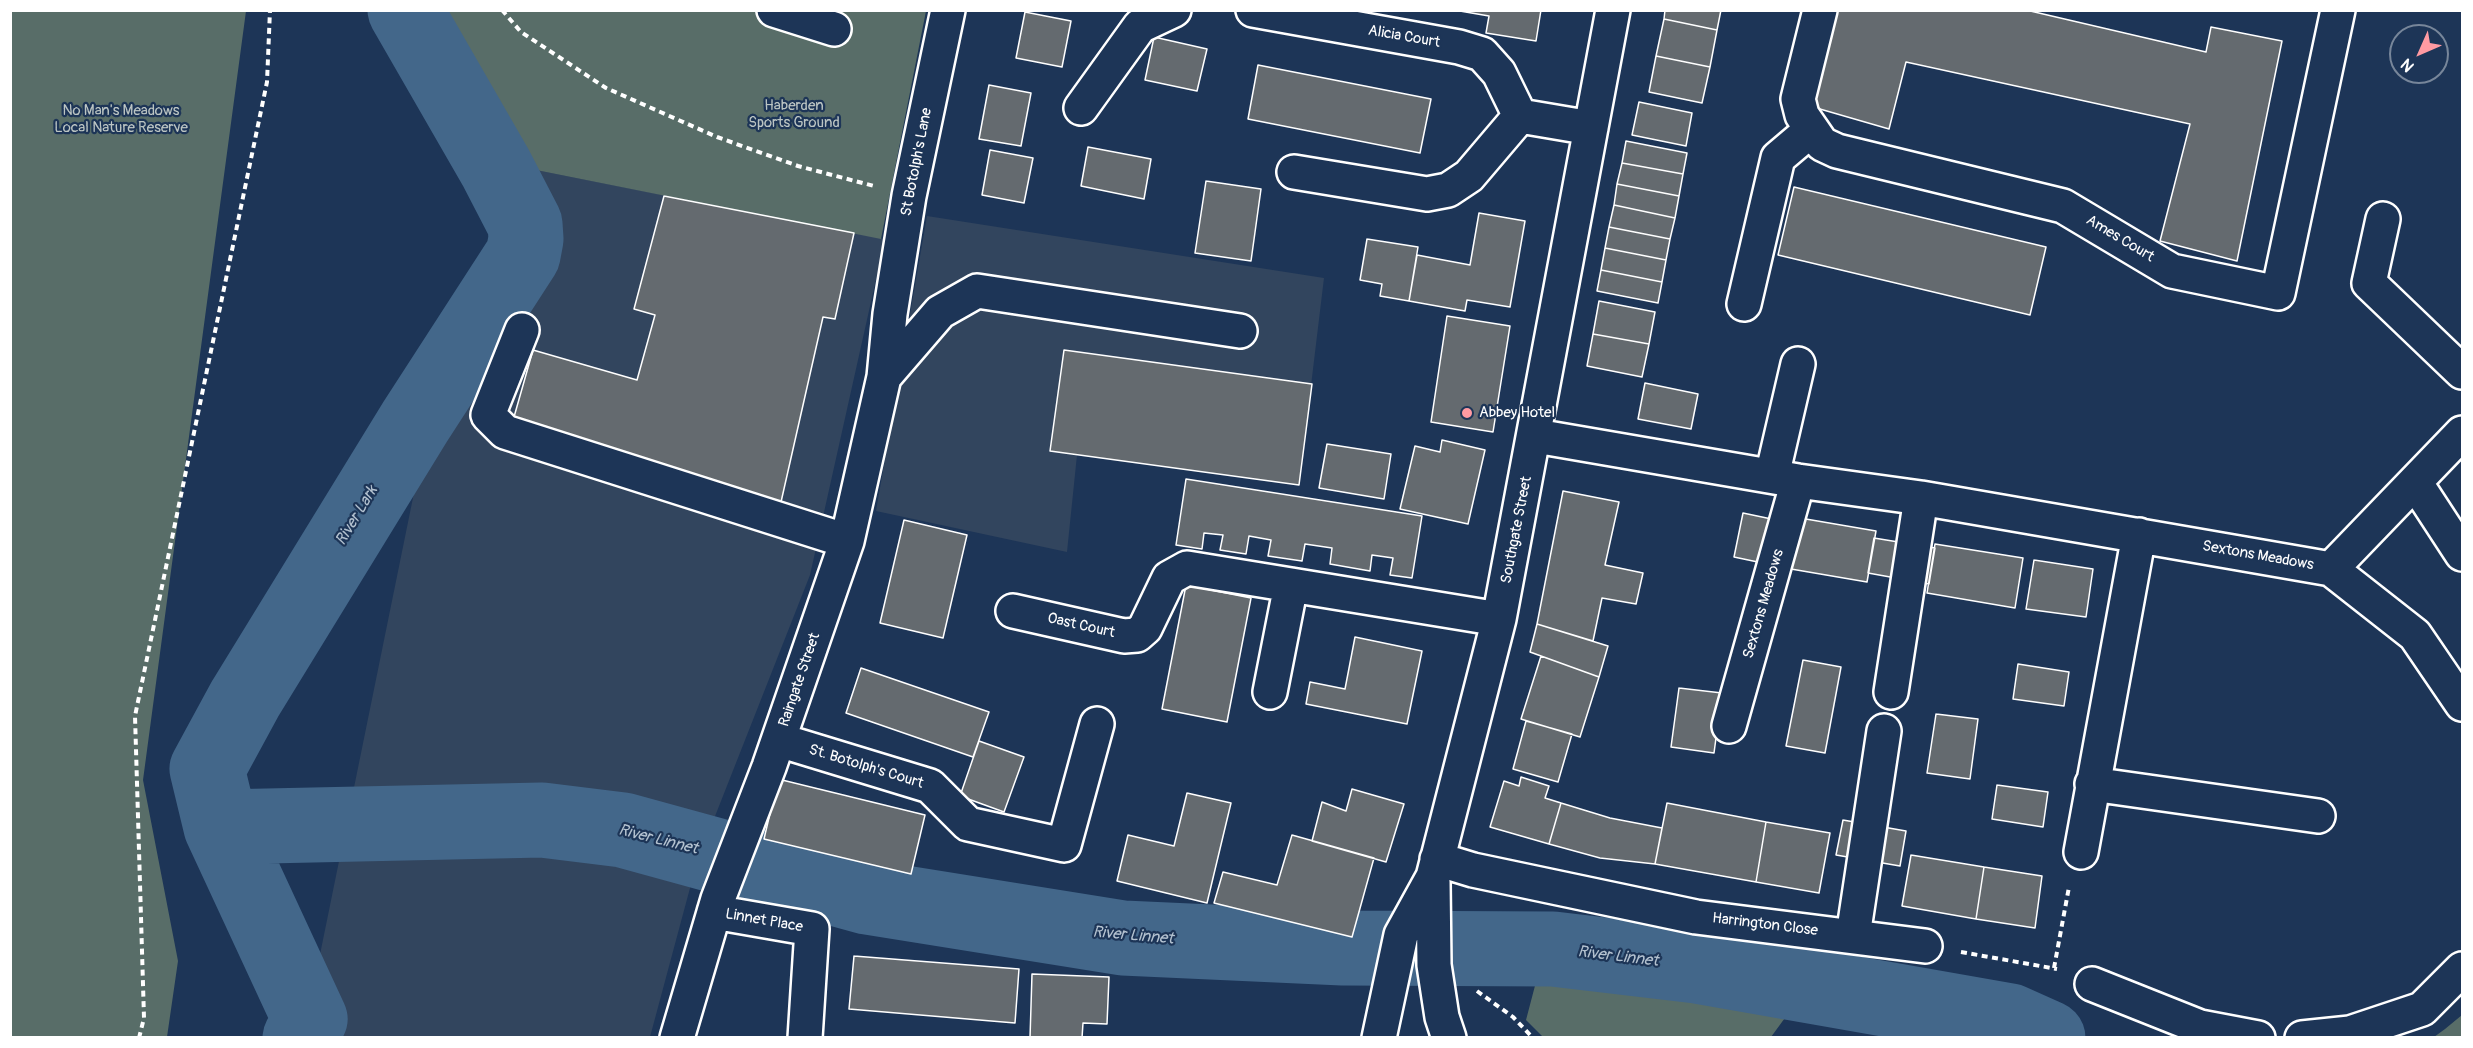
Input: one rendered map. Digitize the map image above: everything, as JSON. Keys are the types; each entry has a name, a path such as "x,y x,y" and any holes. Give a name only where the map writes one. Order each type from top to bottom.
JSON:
{"street":[{"path":"774,10 834,29"},
{"name":"St Botolph's Lane","path":"890,314 909,196 948,10"},
{"path":"1081,108 1140,26 1174,10"},
{"name":"Alicia Court","path":"1253,10 1459,47 1482,54 1498,73 1520,116"},
{"name":"Southgate Street","path":"1379,1038 1395,967 1423,945 1435,868 1499,619 1536,436 1613,10"},
{"name":"Ames Court","path":"1820,10 1798,99 1802,115 1822,144 1838,152 2063,206 2172,271 2278,293 2338,10"},
{"path":"1294,172 1427,194 1448,189 1469,176 1520,116 1591,129"},
{"path":"1744,304 1778,158 1811,130"},
{"path":"2383,219 2369,283 2463,372"},
{"path":"884,377 940,312 977,291 1240,331"},
{"name":"Raingate Street","path":"677,1038 716,906 779,740 847,541 884,377 890,314"},
{"path":"522,330 488,415 505,432 847,541"},
{"name":"Sextons Meadows","path":"1729,726 1785,478 1798,363"},
{"path":"2331,569 2463,433"},
{"name":"Sextons Meadows","path":"1536,436 2139,534 2331,569 2415,634 2463,704"},
{"path":"2415,482 2463,554"},
{"path":"1891,692 1921,498"},
{"path":"2081,852 2139,534"},
{"name":"Oast Court","path":"1013,611 1124,636 1137,635 1145,628 1169,578 1187,568 1499,619"},
{"path":"1270,692 1290,585"},
{"name":"St. Botolph's Court","path":"779,740 930,786 968,824 1064,844 1097,724"},
{"path":"1853,936 1884,731"},
{"path":"2092,784 2318,816"},
{"name":"Harrington Close","path":"1435,868 1473,870 1696,917 1925,946"},
{"name":"Linnet Place","path":"716,906 812,929 805,1038"},
{"path":"1423,945 1449,1038"},
{"path":"2302,1038 2350,1033 2422,1009 2463,969"},
{"path":"2092,984 2200,1027 2258,1038"}],"path":[{"path":"139,1038 144,1018 135,716 267,82 270,10"},
{"path":"502,10 521,32 606,88 717,137 798,166 909,196"},
{"path":"2054,968 2071,876 2081,852"},
{"path":"1925,946 2054,968 2092,984"},
{"path":"1475,990 1513,1017 1533,1038"}],"shaded area":[{"path":"501,163 885,239 810,575 697,862 650,1037 303,1038 428,424 540,248 536,222 521,190"},
{"path":"927,216 1324,278 1299,485 1077,455 1067,552 876,511"}],"green space":[{"name":"No Man's Meadows Local Nature Reserve","path":"10,11 246,11 143,780 178,961 167,1037 11,1037"},
{"name":"Haberden Sports Ground","path":"419,11 926,11 881,239 501,163"},
{"path":"1542,959 1688,972 1801,996 1771,1037 1543,1037 1526,1020"},
{"path":"2462,1015 2462,1037 2434,1037 2445,1029"}],"building":[{"path":"1454,10 1541,10 1536,41 1486,33 1489,16"},
{"path":"1665,10 1721,10 1717,30 1664,19"},
{"path":"1836,10 2026,10 2206,52 2211,27 2282,41 2237,261 2160,241 2190,124 1906,62 1889,129 1813,107"},
{"path":"1025,12 1071,21 1062,67 1016,58"},
{"path":"1664,19 1717,30 1710,67 1656,56"},
{"path":"1154,37 1207,49 1197,91 1145,80"},
{"path":"1656,56 1710,67 1702,103 1649,92"},
{"path":"1258,65 1431,99 1420,153 1248,119"},
{"path":"989,85 1031,93 1021,146 979,139"},
{"path":"1639,102 1692,113 1686,146 1632,135"},
{"path":"1626,141 1687,153 1683,174 1622,163"},
{"path":"1088,147 1151,159 1144,199 1081,186"},
{"path":"990,150 1033,158 1024,203 982,195"},
{"path":"1622,163 1683,174 1679,196 1617,184"},
{"path":"1206,181 1261,189 1251,261 1195,253"},
{"path":"1617,184 1679,196 1675,218 1614,205"},
{"path":"1794,187 2046,247 2030,315 1778,255"},
{"path":"664,196 854,233 835,319 823,317 781,502 512,424 533,350 637,380 655,315 634,309"},
{"path":"1614,205 1675,218 1670,239 1609,227"},
{"path":"1479,213 1525,221 1510,307 1467,300 1465,311 1409,301 1417,255 1470,265"},
{"path":"1609,227 1670,239 1666,260 1605,248"},
{"path":"1367,239 1418,247 1409,301 1380,296 1382,284 1360,280"},
{"path":"1605,248 1666,260 1662,282 1601,270"},
{"path":"1601,270 1662,282 1658,303 1597,291"},
{"path":"1599,301 1655,312 1649,344 1593,334"},
{"path":"1447,316 1510,326 1493,432 1431,422"},
{"path":"1593,334 1649,344 1642,377 1587,366"},
{"path":"1064,350 1312,384 1299,485 1050,451"},
{"path":"1645,383 1698,394 1691,429 1638,419"},
{"path":"1442,440 1485,450 1468,524 1400,509 1415,446 1440,452"},
{"path":"1327,444 1391,454 1384,499 1319,488"},
{"path":"1186,479 1422,516 1412,578 1390,575 1393,558 1372,555 1370,571 1330,564 1332,548 1305,544 1302,561 1268,556 1271,540 1249,536 1246,554 1220,550 1223,535 1204,533 1202,549 1176,545"},
{"path":"1563,491 1619,502 1605,565 1643,573 1636,604 1602,598 1593,641 1537,624"},
{"path":"1743,513 1800,525 1791,569 1734,557"},
{"path":"1800,518 1876,531 1867,582 1791,569"},
{"path":"904,520 967,535 943,638 880,623"},
{"path":"1874,538 1935,548 1929,584 1868,573"},
{"path":"1935,544 2023,558 2015,608 1927,593"},
{"path":"2034,560 2093,569 2086,617 2026,609"},
{"path":"1186,585 1251,598 1227,722 1162,709"},
{"path":"1537,624 1608,646 1599,677 1530,652"},
{"path":"1355,637 1422,651 1407,724 1306,704 1310,682 1345,689"},
{"path":"1541,656 1599,677 1580,737 1521,719"},
{"path":"1803,660 1841,667 1825,753 1786,746"},
{"path":"2018,664 2069,672 2064,706 2013,699"},
{"path":"861,668 989,712 973,757 846,713"},
{"path":"1679,688 1722,693 1714,753 1671,747"},
{"path":"1936,714 1978,719 1970,779 1927,773"},
{"path":"1526,721 1572,734 1558,782 1513,769"},
{"path":"979,741 1024,757 1004,812 960,796"},
{"path":"1521,777 1549,786 1545,798 1561,803 1549,844 1490,827 1504,781 1519,786"},
{"path":"778,779 925,815 911,874 764,839"},
{"path":"1997,785 2048,792 2043,827 1992,819"},
{"path":"1352,789 1404,804 1386,862 1312,841 1322,802 1346,811"},
{"path":"1187,793 1231,803 1207,903 1117,881 1128,835 1174,846"},
{"path":"1561,803 1610,818 1662,828 1655,864 1600,858 1549,844"},
{"path":"1667,803 1766,822 1756,882 1655,864"},
{"path":"1843,820 1906,831 1900,866 1836,855"},
{"path":"1766,822 1830,833 1819,893 1756,882"},
{"path":"1292,835 1374,858 1352,937 1214,903 1223,872 1277,885"},
{"path":"1911,855 1984,867 1976,919 1902,906"},
{"path":"1984,867 2042,876 2035,928 1976,919"},
{"path":"854,956 1019,969 1015,1023 849,1009"},
{"path":"1032,974 1109,977 1107,1024 1083,1023 1082,1038 1030,1038"}],"waterway":[{"name":"River Lark","path":"300,1038 310,1019 221,827 207,769 245,699 415,422 523,255 526,239 525,224 496,168 405,10"},
{"name":"River Linnet","path":"221,827 542,820 623,830 867,897 1123,938 1343,948 1553,949 1697,966 2010,1021 2048,1038"}],"place":[{"name":"Abbey Hotel","path":"1467,413"}]}
